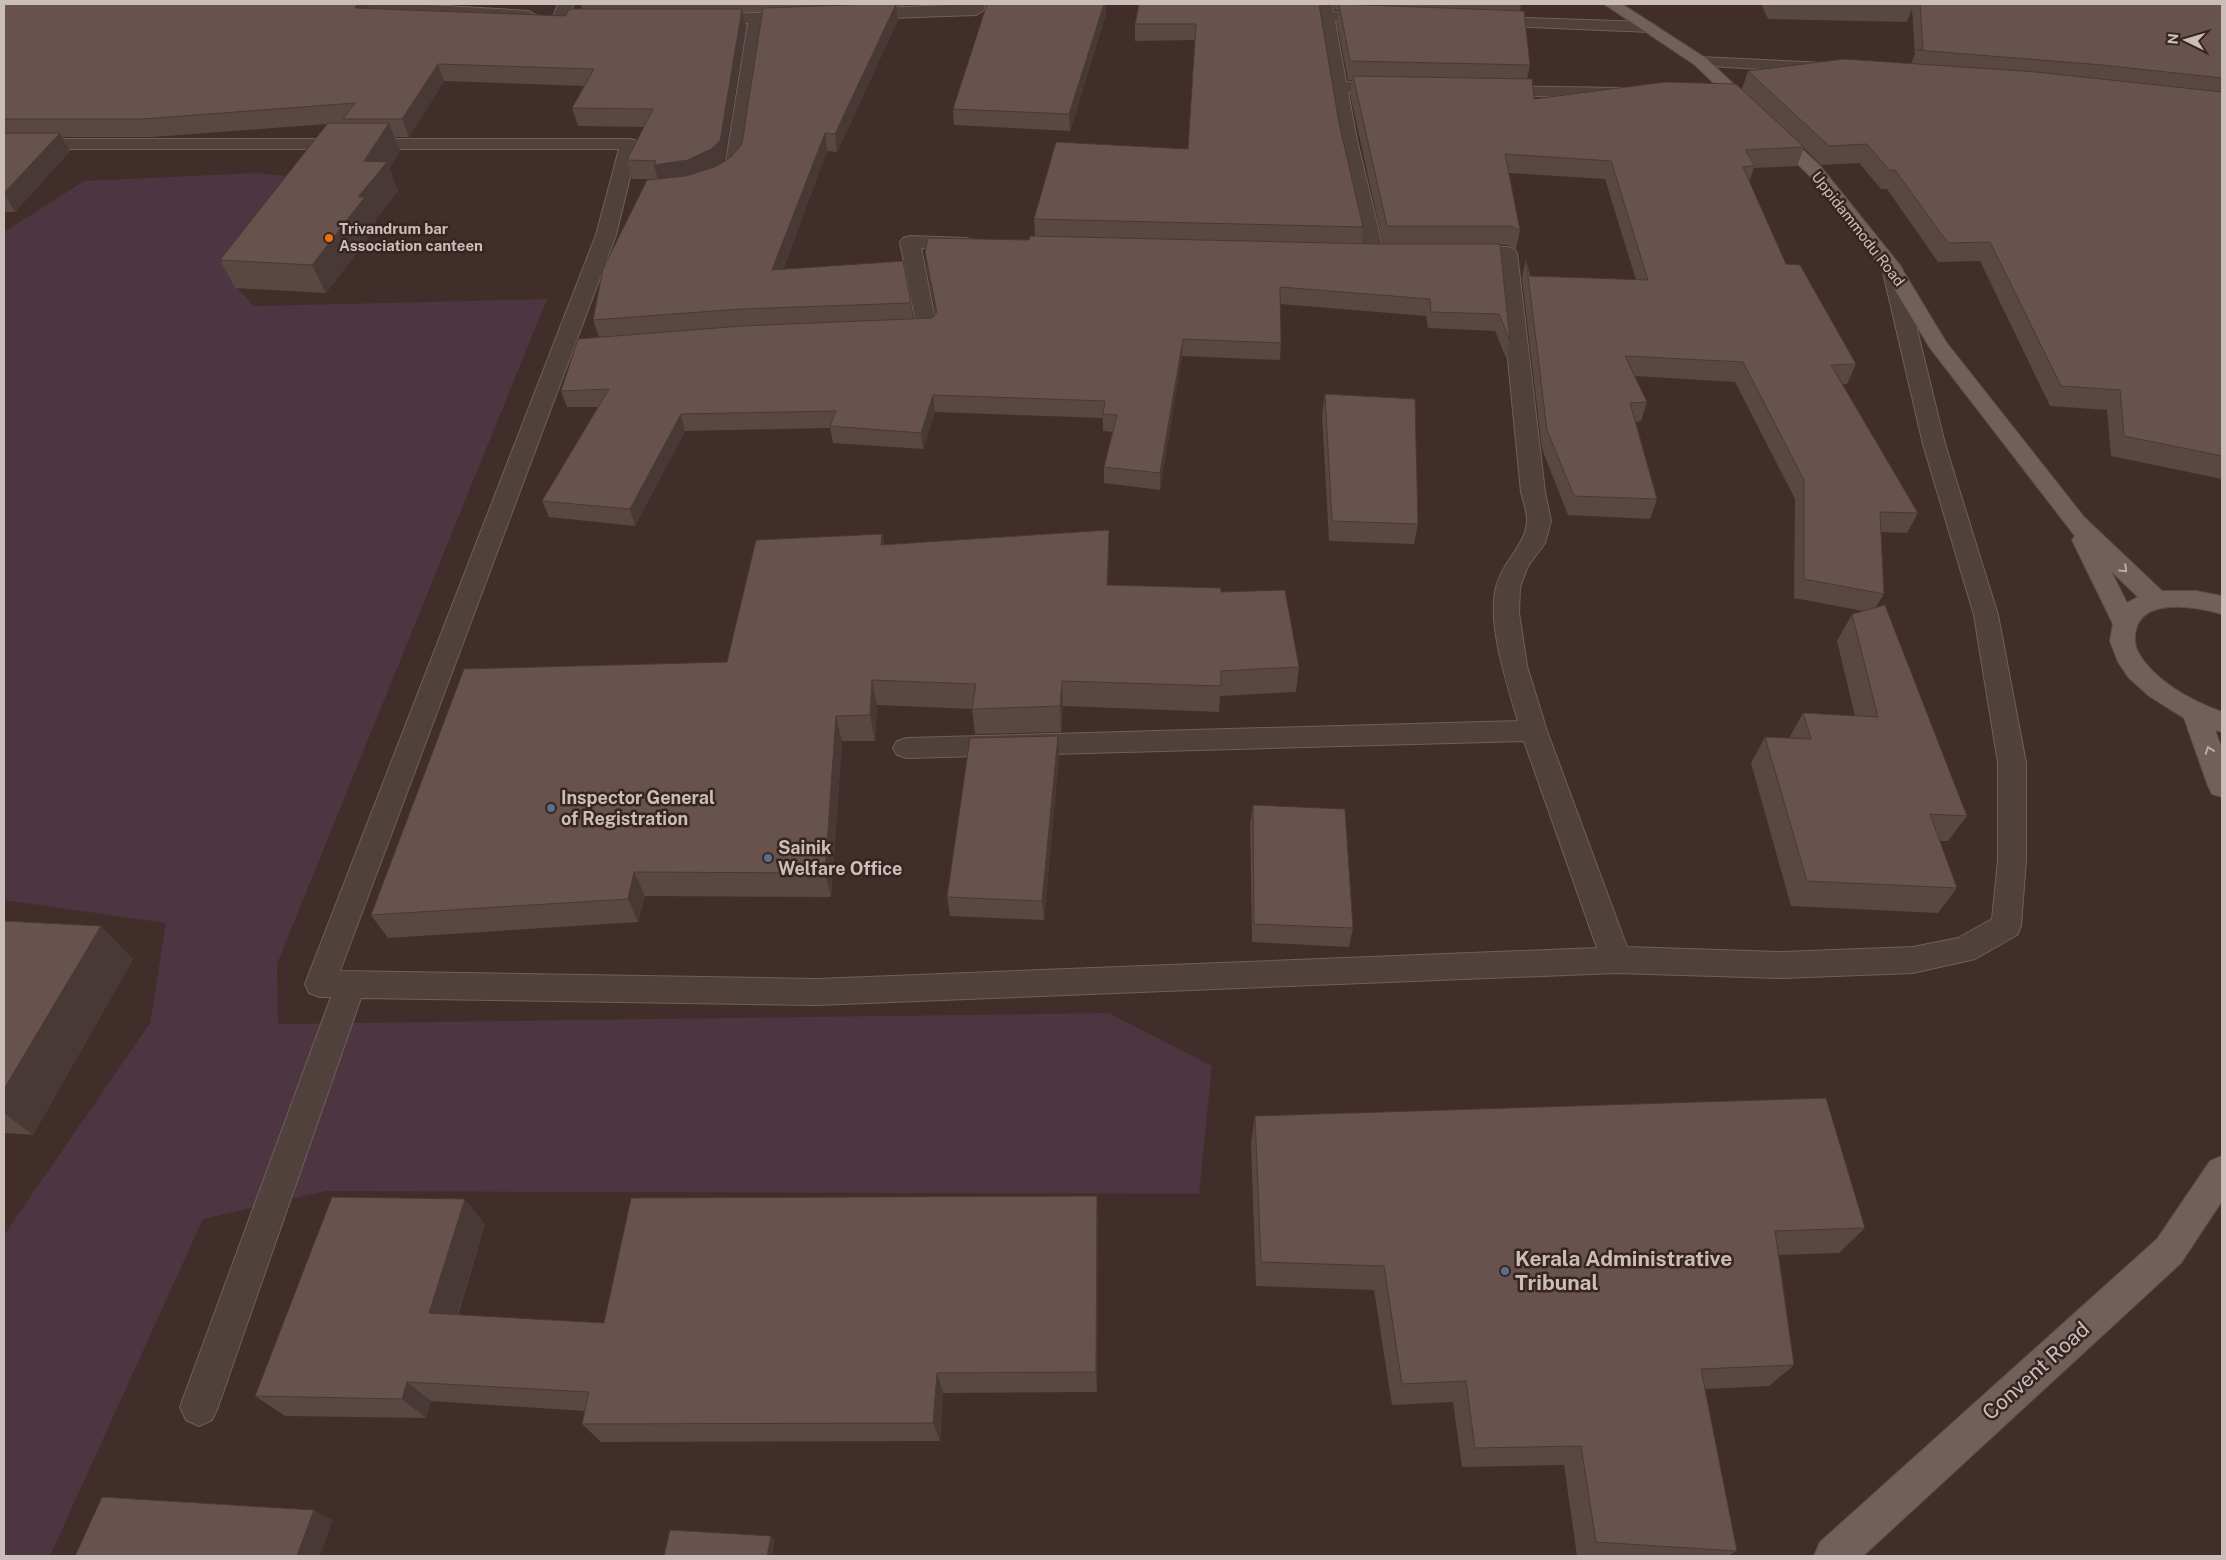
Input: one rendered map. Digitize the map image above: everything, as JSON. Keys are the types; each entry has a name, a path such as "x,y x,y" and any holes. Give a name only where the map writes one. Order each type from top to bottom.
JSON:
{"main road":[{"name":"Uppidammodu Road","path":"1612,4 1701,62 1815,171 1892,268 1937,344 2076,523"},
{"path":"2076,523 2156,600"},
{"path":"2076,523 2124,622 2122,639 2128,658 2144,678 2196,713 2222,722"},
{"path":"2124,622 2136,608 2156,600 2182,598 2222,605"},
{"path":"2196,713 2222,786"},
{"name":"Convent Road","path":"1834,1556 2168,1251 2222,1172"}],"street":[{"path":"276,4 461,10 560,19 580,19"},
{"path":"560,19 566,4"},
{"path":"842,15 976,10 977,4"},
{"path":"1354,253 1384,253 1339,88 1325,10 1394,18"},
{"path":"688,19 757,19 814,16"},
{"path":"705,183 720,178 730,170 735,161 757,19"},
{"path":"1473,21 1650,27"},
{"path":"1701,62 1838,69"},
{"path":"1339,88 1403,89"},
{"path":"1481,90 1637,93"},
{"path":"1706,94 1735,95"},
{"path":"4,144 629,144 627,191 606,235 572,348 320,984 817,992 1616,960 1782,965 1913,960 1964,950 2006,926 2012,860 2012,763 1986,615 1934,444 1892,268"},
{"path":"880,330 928,329 910,242 989,244"},
{"path":"1450,253 1507,253 1533,492 1539,521 1534,543 1518,563 1508,587 1507,613 1514,666 1534,731 1616,960"},
{"path":"907,748 1534,731"},
{"path":"199,1407 351,984"}],"shaded area":[{"path":"257,173 302,178 238,289 254,306 547,299 277,964 278,1024 1109,1013 1212,1066 1199,1194 326,1191 203,1219 50,1556 4,1556 4,1235 150,1023 166,923 4,900 4,232 84,181"}],"building":[{"path":"4,4 358,4 355,8 565,16 570,9 742,9 720,141 711,149 688,160 654,165 656,161 627,160 653,109 572,108 594,69 438,64 402,119 343,119 355,103 143,119 4,119"},
{"path":"896,4 835,134 825,133 772,270 903,261 911,303 741,309 593,320 603,269 647,180 686,176 717,166 731,157 742,144 763,8"},
{"path":"987,4 1104,4 1069,114 953,109"},
{"path":"1139,4 1319,4 1339,123 1363,227 1034,219 1056,142 1188,149 1196,24 1135,24"},
{"path":"1339,4 1524,11 1530,65 1350,61"},
{"path":"1920,4 2222,4 2222,78 2102,65 1917,50 1923,49"},
{"path":"1844,59 2036,72 2222,92 2222,456 2124,436 2120,390 2061,386 1990,242 1948,243 1895,170 1889,170 1867,144 1829,146 1748,71"},
{"path":"1353,76 1532,79 1534,99 1665,82 1736,84 1804,147 1745,150 1755,166 1743,167 1786,264 1800,265 1856,364 1831,365 1918,513 1880,512 1884,594 1804,579 1804,480 1743,362 1625,356 1647,402 1630,403 1657,499 1574,496 1547,430 1526,259 1530,276 1648,280 1611,161 1505,154 1520,230 1511,226 1387,226"},
{"path":"328,123 389,123 364,161 387,162 358,197 365,197 312,265 220,260"},
{"path":"4,133 60,133 4,193"},
{"path":"1030,236 1376,244 1500,244 1510,341 1499,314 1431,312 1430,299 1280,287 1281,343 1183,339 1160,473 1104,467 1117,415 1103,414 1105,401 933,395 921,433 830,426 836,411 681,414 630,509 542,501 609,389 561,391 578,339 741,326 932,318 937,312 925,252 928,238 1029,240"},
{"path":"1325,394 1415,399 1418,524 1332,521"},
{"path":"1109,530 1107,585 1221,588 1221,592 1285,590 1299,667 1221,671 1221,686 1062,681 1060,706 972,709 976,684 872,680 870,715 836,716 825,873 634,872 628,899 371,915 464,669 727,662 756,540 882,534 881,545"},
{"path":"1885,605 1967,816 1930,814 1957,888 1807,881 1765,737 1811,739 1803,713 1878,717 1852,614"},
{"path":"1058,736 1042,901 947,897 970,738"},
{"path":"1253,805 1345,809 1353,928 1254,924"},
{"path":"4,921 101,926 4,1089"},
{"name":"Kerala Administrative Tribunal","path":"1826,1098 1865,1228 1775,1231 1794,1365 1701,1369 1737,1551 1596,1542 1581,1446 1475,1448 1466,1381 1402,1384 1384,1266 1261,1262 1255,1116"},
{"path":"1097,1196 1096,1372 937,1373 933,1423 582,1424 589,1392 407,1382 402,1399 255,1396 332,1197 465,1199 429,1313 604,1323 631,1198"},
{"path":"102,1497 314,1510 297,1556 75,1556"},
{"path":"670,1530 771,1536 767,1556 664,1556"}],"place":[{"name":"Trivandrum bar Association canteen","path":"329,238"},
{"name":"Inspector General of Registration","path":"551,808"},
{"name":"Sainik Welfare Office","path":"768,858"},
{"name":"Kerala Administrative Tribunal","path":"1505,1271"}]}
